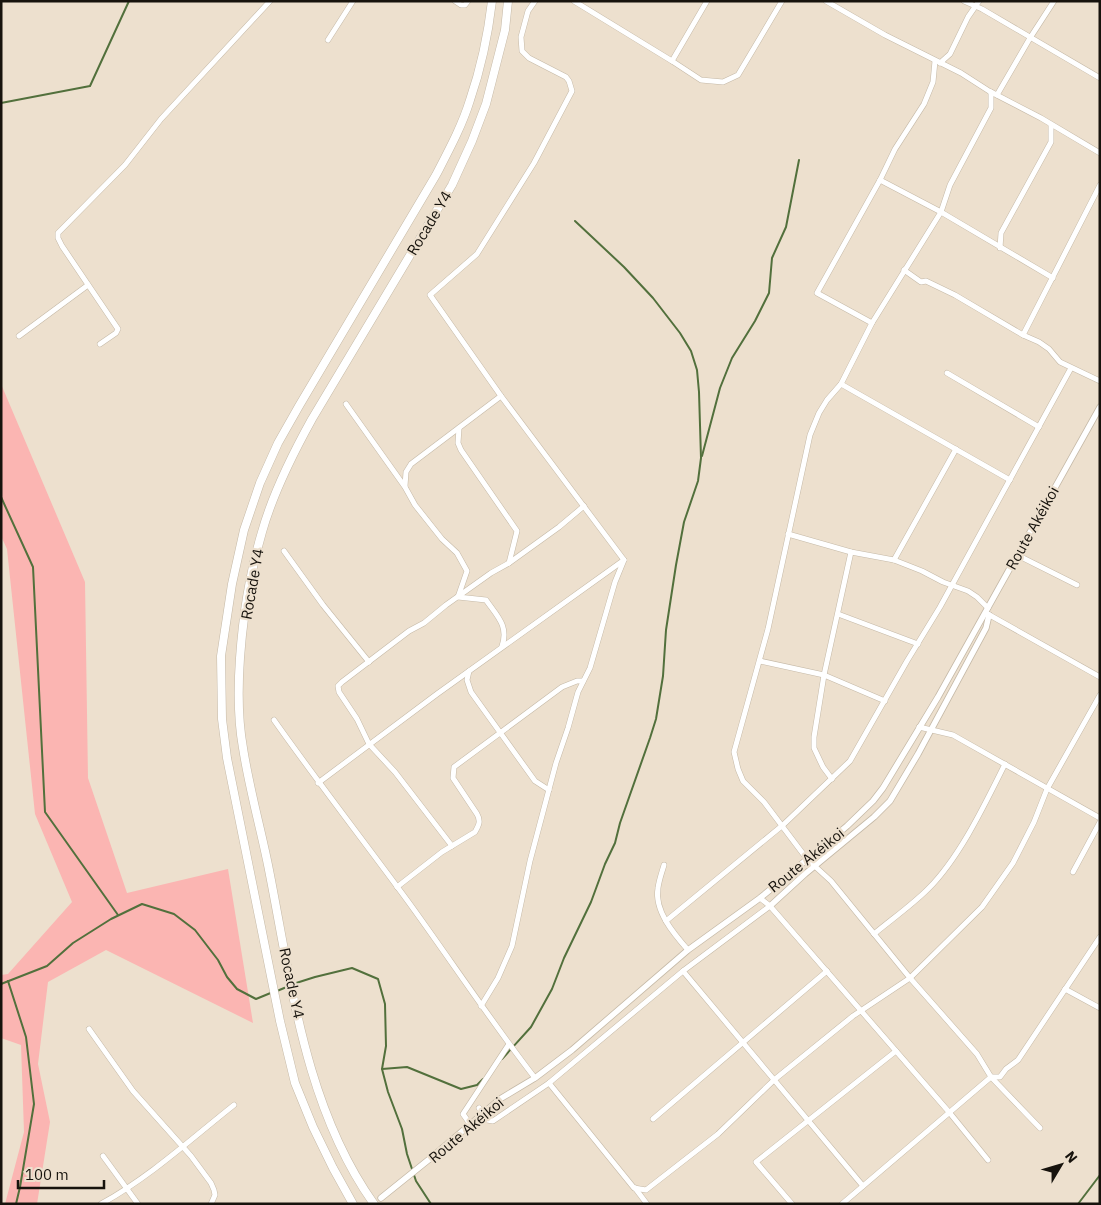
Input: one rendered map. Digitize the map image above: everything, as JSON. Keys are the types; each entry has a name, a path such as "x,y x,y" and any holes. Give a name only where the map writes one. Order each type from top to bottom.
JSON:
{"highway":[{"name":"Rocade Y4","path":"353,1204 333,1168 299,1091 280,1021 226,758 222,719 221,656 232,584 242,539 260,484 278,442 436,175 456,135 470,100 488,31 492,1"},
{"name":"Rocade Y4","path":"374,1204 357,1176 329,1121 314,1077 299,1018 243,748 240,719 240,659 248,590 262,531 279,487 296,448 371,318 452,185 486,104 505,30 508,1"}],"street":[{"path":"100,344 118,329 62,246 58,233 125,165 161,119 270,1"},
{"path":"328,40 353,1"},
{"path":"456,1 461,5 465,5 468,1"},
{"path":"535,1 528,11 521,37 522,51 530,58 566,77 572,91 534,162 477,254 430,295 501,396 624,560"},
{"path":"574,1 701,80 723,82 738,75 782,1"},
{"path":"826,1 885,35 960,73 1100,153"},
{"path":"964,1 1100,78"},
{"path":"872,323 817,293 880,180 894,149 924,104 933,82 938,62 950,54 968,17 979,1"},
{"path":"997,95 1054,1"},
{"path":"672,61 705,2"},
{"path":"991,92 992,108 950,185 940,212 872,323 841,384 819,413 810,435 768,629 734,754 743,781 764,802 807,859 831,881 910,978 977,1054 991,1077 1040,1128"},
{"path":"1000,248 1001,233 1051,142 1052,126"},
{"path":"880,180 940,212 1053,278"},
{"path":"1023,336 1100,185"},
{"path":"904,270 921,282 926,281 955,295 1023,336 1040,342 1060,362 1100,381"},
{"path":"19,336 88,285"},
{"path":"666,921 783,825 850,761 940,607 1071,368"},
{"path":"947,374 1039,427"},
{"path":"841,384 1010,480"},
{"path":"405,486 406,472 411,464 501,396"},
{"path":"346,404 405,486 415,505 442,539 457,553 467,571 458,597"},
{"name":"Route Akéikoi","path":"380,1198 432,1157 470,1124 481,1111 535,1078 579,1045 688,950 760,898 847,826 873,801 988,612 1100,407"},
{"path":"459,428 458,443 461,450 517,531 509,563"},
{"path":"894,560 956,449"},
{"path":"452,846 400,778 369,744 339,692 338,686 408,631 424,623 490,573 509,563 559,527 584,506"},
{"path":"788,534 851,552 894,560 968,591 988,612 1100,677"},
{"path":"284,551 323,605 369,662"},
{"path":"832,779 823,767 814,748 824,675 851,552"},
{"path":"1018,555 1076,585"},
{"path":"318,783 502,646 624,560"},
{"path":"481,1006 498,978 512,946 530,861 549,790 578,692 590,668 615,582 624,560"},
{"path":"458,597 486,600 503,626 505,638 502,646"},
{"name":"Route Akéikoi","path":"770,906 779,896 874,817 890,801 986,628 988,612"},
{"path":"838,614 918,644"},
{"path":"760,661 824,675 885,701"},
{"path":"469,671 468,687 535,781 549,790"},
{"path":"397,887 452,846 475,832 480,820 453,778 454,767 562,687 577,681 583,681"},
{"path":"634,1188 646,1190 718,1134 774,1080 861,1010 910,978 982,907 1013,863 1034,822 1047,789 1100,695"},
{"path":"274,720 318,783 397,887 481,1006 535,1078"},
{"path":"919,727 953,735 1100,818"},
{"path":"874,934 928,889 948,865 984,806 1005,764"},
{"path":"1073,872 1100,822"},
{"path":"664,865 657,896 666,921 688,950"},
{"path":"760,898 770,906 828,971 988,1160"},
{"path":"481,1111 487,1120 493,1121 549,1083 683,972 770,906"},
{"path":"842,1204 991,1077 1000,1077 1006,1069 1018,1060 1100,937"},
{"path":"653,1119 828,971"},
{"path":"683,972 863,1186"},
{"path":"1065,989 1100,1008"},
{"path":"89,1030 113,1060 133,1091 182,1146 214,1190 211,1204"},
{"path":"470,1124 463,1114 509,1044"},
{"path":"792,1204 756,1162 896,1051"},
{"path":"549,1083 647,1204"},
{"path":"101,1204 127,1190 154,1170 234,1105"},
{"path":"103,1156 138,1204"}],"shaded area":[{"path":"1,384 85,582 88,778 127,893 228,869 253,1023 106,950 48,982 38,1064 50,1122 37,1204 5,1204 24,1132 21,1045 1,1038 1,975 8,974 72,902 35,814 7,549 1,536"}],"waterway":[{"path":"1,103 90,86 129,1"},
{"path":"702,456 720,388 732,358 755,321 769,293 772,258 786,227 799,160"},
{"path":"502,1059 531,1027 552,989 615,843 620,823 650,738 656,719 663,676 666,630 676,565 684,522 698,481 701,458 697,370 691,351 680,333 653,298 624,267 575,221"},
{"path":"1,497 33,567 45,812 118,915"},
{"path":"1,984 47,966 73,943 111,919 142,904 174,914 195,930 237,989 256,999 273,992"},
{"path":"293,984 352,968 378,979 385,1004 386,1046 382,1069 388,1092 402,1129 407,1154 416,1181 431,1204"},
{"path":"8,981 26,1037 34,1104 16,1204"},
{"path":"277,991 289,986"},
{"path":"382,1069 407,1067 461,1089 477,1085 483,1079"},
{"path":"1078,1204 1100,1175"}]}
